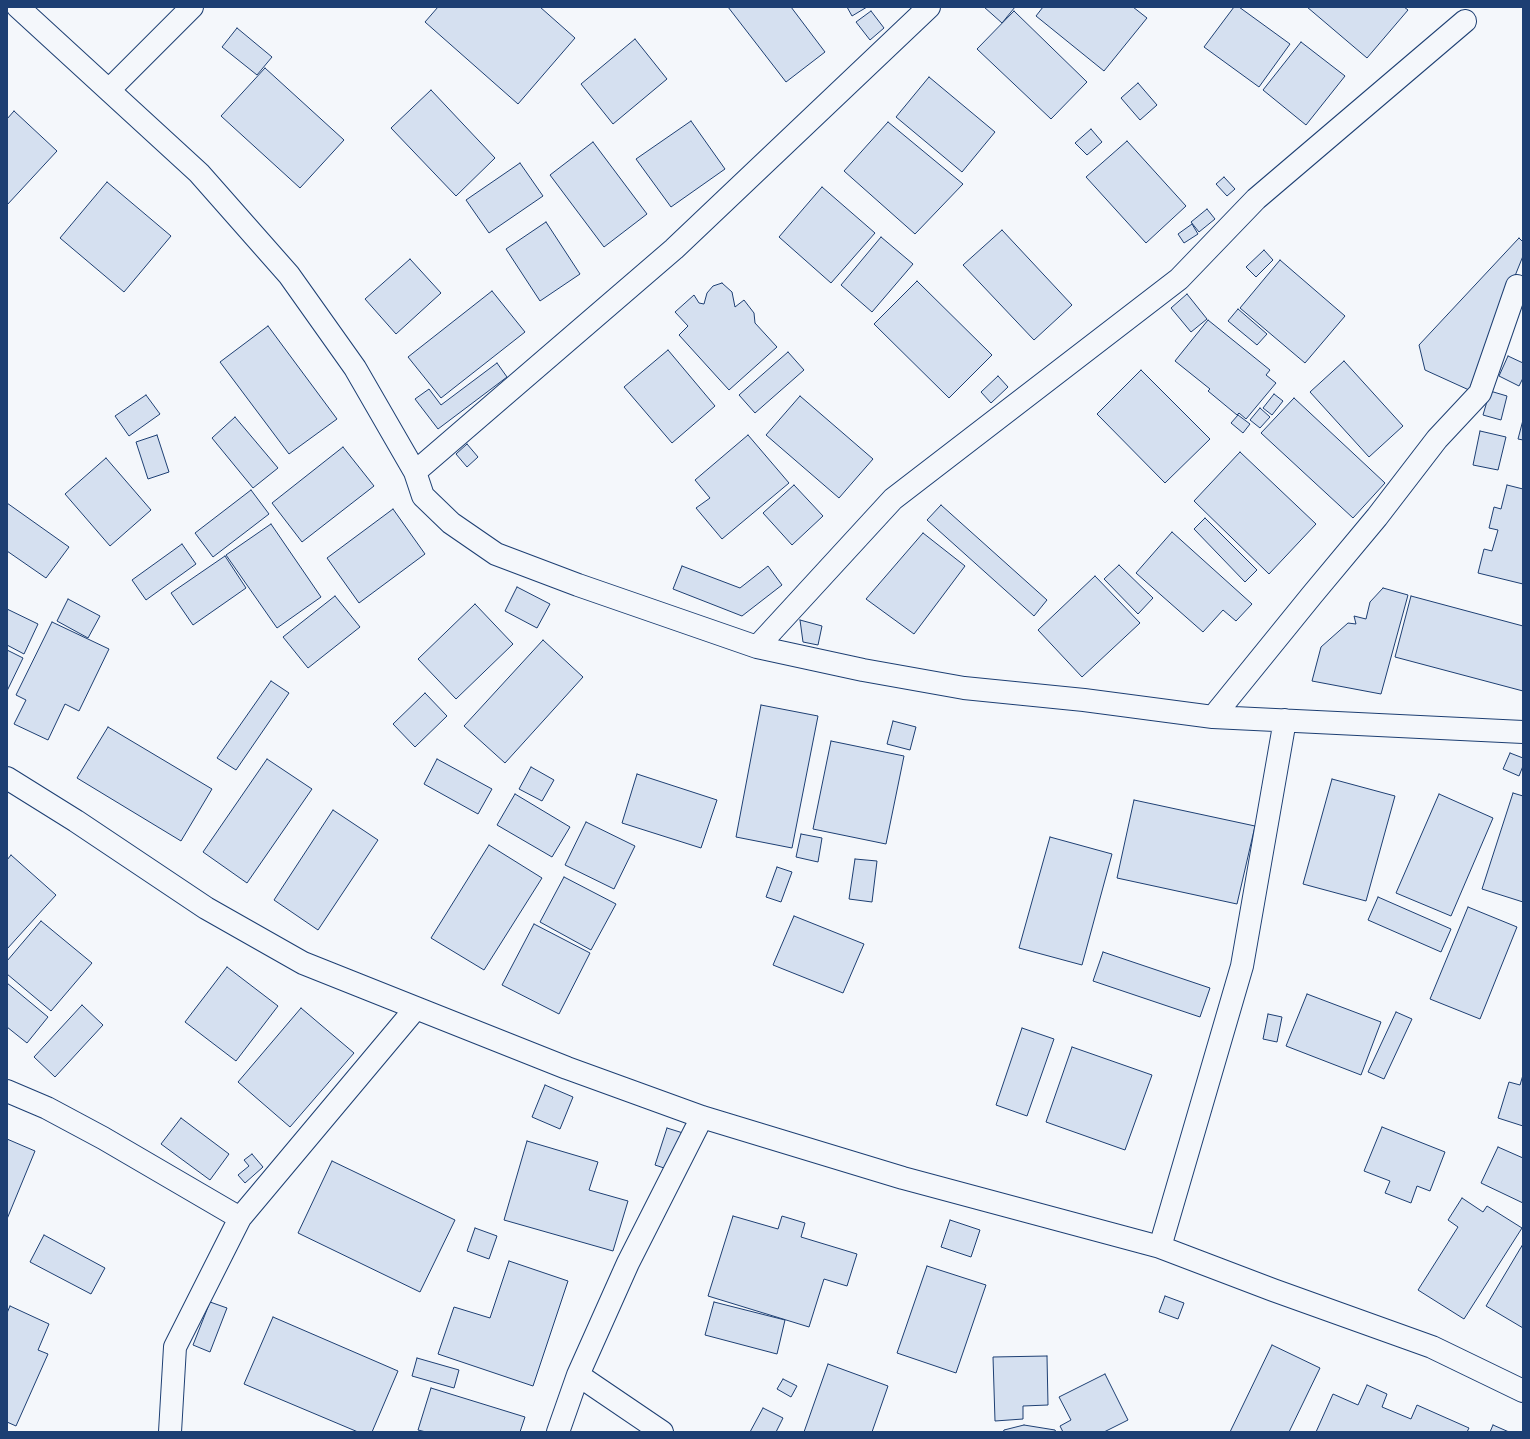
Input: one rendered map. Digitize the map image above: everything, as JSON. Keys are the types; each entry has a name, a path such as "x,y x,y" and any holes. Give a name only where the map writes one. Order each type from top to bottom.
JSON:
{"street":[{"path":"18,7 199,173 289,275 355,368 415,472 423,496 451,523 496,554 578,585 756,647 863,670 964,688 1084,700 1214,717 1523,732"},
{"path":"109,90 192,7"},
{"path":"415,472 674,249 929,7"},
{"path":"756,647 894,499 1179,280 1256,199 1464,21"},
{"path":"1214,717 1377,517 1437,439 1480,393 1517,286"},
{"path":"1160,1247 1242,966 1285,720"},
{"path":"7,778 76,821 206,908 303,963 567,1068 702,1117 903,1178 1160,1247 1432,1347 1523,1391"},
{"path":"170,1432 174,1347 240,1218 416,1008"},
{"path":"7,1091 47,1108 103,1138 240,1218"},
{"path":"558,1432 578,1375 628,1263 702,1117"},
{"path":"578,1375 662,1432"}],"building":[{"path":"438,7 540,7 575,38 518,104 425,22"},
{"path":"728,7 791,7 825,52 786,82"},
{"path":"847,7 867,7 852,16"},
{"path":"984,7 1015,7 1002,23"},
{"path":"1043,7 1133,7 1147,18 1104,71 1036,16"},
{"path":"1234,7 1239,7 1290,44 1259,87 1204,47"},
{"path":"1307,7 1404,7 1408,10 1367,58"},
{"path":"871,11 884,28 870,40 856,22"},
{"path":"1014,11 1087,82 1051,119 977,49"},
{"path":"237,28 272,57 257,75 222,47"},
{"path":"635,39 667,79 613,124 581,84"},
{"path":"1301,42 1345,76 1306,125 1263,90"},
{"path":"265,68 344,140 300,188 221,116"},
{"path":"929,77 995,132 962,172 896,117"},
{"path":"1138,83 1157,105 1140,120 1121,98"},
{"path":"431,90 495,158 456,196 391,128"},
{"path":"14,111 57,151 7,205 7,119"},
{"path":"691,121 725,169 671,207 636,159"},
{"path":"888,122 963,184 915,234 844,171"},
{"path":"1091,129 1102,142 1087,155 1075,143"},
{"path":"1127,141 1186,206 1146,243 1086,177"},
{"path":"593,142 647,214 604,247 550,175"},
{"path":"520,163 543,196 489,233 466,200"},
{"path":"1224,177 1235,189 1227,196 1216,184"},
{"path":"107,182 171,236 124,292 60,238"},
{"path":"822,187 875,233 831,283 779,237"},
{"path":"1207,209 1215,219 1199,232 1191,222"},
{"path":"546,222 580,274 540,301 506,249"},
{"path":"1192,224 1198,234 1184,243 1178,234"},
{"path":"1002,230 1072,305 1034,340 963,265"},
{"path":"881,237 913,264 872,312 841,285"},
{"path":"1519,238 1523,242 1523,256 1469,390 1425,370 1419,345"},
{"path":"1264,250 1273,260 1256,277 1246,267"},
{"path":"410,259 441,293 396,334 365,299"},
{"path":"1280,260 1345,316 1305,363 1240,308"},
{"path":"917,281 992,355 949,398 874,324"},
{"path":"722,283 732,292 735,307 744,300 754,313 755,323 777,347 729,390 679,335 688,326 675,312 694,295 699,303 704,304 707,293 713,286"},
{"path":"492,291 525,332 441,398 408,357"},
{"path":"1187,294 1207,319 1191,332 1171,308"},
{"path":"1238,309 1267,334 1257,345 1228,321"},
{"path":"1208,320 1270,370 1266,375 1276,383 1246,419 1239,413 1237,415 1208,391 1210,389 1175,361"},
{"path":"268,326 337,419 289,454 220,362"},
{"path":"668,350 715,406 672,443 624,387"},
{"path":"788,352 804,370 755,413 739,395"},
{"path":"1508,356 1523,363 1523,378 1519,386 1499,376"},
{"path":"1344,361 1403,426 1369,457 1310,392"},
{"path":"497,363 507,377 438,429 415,399 429,389 441,405"},
{"path":"1141,370 1210,439 1165,483 1097,414"},
{"path":"998,376 1008,387 991,403 981,392"},
{"path":"1490,391 1507,396 1501,420 1483,415"},
{"path":"1274,394 1283,401 1272,415 1263,408"},
{"path":"146,395 160,414 129,436 115,416"},
{"path":"800,396 873,459 839,498 766,435"},
{"path":"1294,398 1385,483 1353,518 1261,433"},
{"path":"1260,408 1270,417 1260,428 1250,420"},
{"path":"1238,415 1250,424 1243,433 1231,423"},
{"path":"235,417 278,468 253,488 212,438"},
{"path":"1523,420 1523,440 1518,439"},
{"path":"1480,431 1506,437 1498,470 1473,465"},
{"path":"157,435 169,472 148,479 136,442"},
{"path":"748,435 789,483 722,539 696,508 710,498 695,480"},
{"path":"467,444 478,457 467,467 456,454"},
{"path":"343,447 374,486 302,542 272,503"},
{"path":"1240,452 1316,524 1269,574 1194,501"},
{"path":"106,458 151,510 110,546 65,494"},
{"path":"794,485 823,516 792,545 763,513"},
{"path":"1507,485 1523,489 1523,584 1478,573 1484,549 1492,551 1498,530 1489,528 1494,507 1501,509"},
{"path":"251,490 269,514 213,557 195,533"},
{"path":"7,503 69,547 46,578 7,551"},
{"path":"941,505 1047,600 1034,616 927,520"},
{"path":"393,509 425,554 359,603 327,558"},
{"path":"1205,518 1257,570 1245,582 1194,529"},
{"path":"271,524 321,597 277,628 226,555"},
{"path":"1172,532 1252,604 1236,621 1223,610 1203,632 1136,573"},
{"path":"923,533 965,566 914,634 866,599"},
{"path":"182,544 196,564 146,600 132,580"},
{"path":"225,556 246,588 193,625 171,593"},
{"path":"1119,565 1153,598 1138,614 1104,579"},
{"path":"682,566 740,588 768,566 782,585 742,616 673,589"},
{"path":"1095,576 1140,623 1082,677 1038,630"},
{"path":"517,587 550,604 537,628 505,611"},
{"path":"1383,588 1408,595 1381,694 1312,681 1321,647 1348,623 1356,624 1354,616 1366,619 1370,602"},
{"path":"335,596 360,627 308,668 283,637"},
{"path":"1411,596 1523,626 1523,691 1395,657"},
{"path":"68,599 100,616 88,638 57,621"},
{"path":"475,604 513,644 456,699 418,659"},
{"path":"7,609 38,624 24,654 7,645"},
{"path":"800,620 822,626 818,645 803,642"},
{"path":"52,622 109,649 79,711 65,704 48,740 14,724 26,700 16,695"},
{"path":"543,640 583,677 505,763 464,726"},
{"path":"7,650 23,658 7,691"},
{"path":"271,681 289,693 236,770 217,758"},
{"path":"425,693 447,716 415,747 393,724"},
{"path":"761,705 818,716 792,848 736,837"},
{"path":"893,721 916,727 910,750 887,744"},
{"path":"108,727 212,789 181,841 77,778"},
{"path":"831,741 904,756 886,844 813,829"},
{"path":"1510,753 1523,758 1523,766 1519,776 1503,769"},
{"path":"267,759 312,789 247,883 203,852"},
{"path":"437,759 492,789 478,814 424,784"},
{"path":"531,767 554,780 542,801 519,789"},
{"path":"637,774 717,800 701,848 622,823"},
{"path":"1332,779 1395,796 1366,901 1303,884"},
{"path":"1513,793 1523,796 1523,902 1482,889"},
{"path":"515,794 570,827 552,857 497,825"},
{"path":"1439,794 1493,818 1451,916 1396,893"},
{"path":"1134,800 1255,826 1237,904 1117,878"},
{"path":"333,810 378,840 318,930 274,900"},
{"path":"586,822 635,846 614,889 565,865"},
{"path":"801,834 822,838 818,862 796,857"},
{"path":"1050,837 1112,854 1082,965 1019,948"},
{"path":"489,845 542,878 484,970 431,938"},
{"path":"11,855 56,895 7,949 7,860"},
{"path":"855,859 877,861 872,902 849,899"},
{"path":"777,867 792,872 781,902 766,897"},
{"path":"564,877 616,904 591,950 540,922"},
{"path":"1378,897 1451,929 1441,952 1368,920"},
{"path":"1468,907 1517,927 1480,1019 1430,999"},
{"path":"794,916 864,944 843,993 773,965"},
{"path":"41,921 92,963 51,1011 7,974 7,961"},
{"path":"534,924 590,953 559,1014 502,985"},
{"path":"1103,952 1210,988 1200,1017 1093,981"},
{"path":"227,967 278,1006 236,1061 185,1022"},
{"path":"7,983 48,1017 27,1043 7,1027"},
{"path":"1307,994 1381,1022 1361,1075 1286,1046"},
{"path":"82,1005 103,1025 55,1077 34,1057"},
{"path":"301,1008 354,1053 290,1127 238,1082"},
{"path":"1396,1012 1412,1019 1384,1079 1368,1072"},
{"path":"1268,1014 1282,1017 1277,1042 1263,1039"},
{"path":"1022,1028 1054,1039 1027,1116 996,1105"},
{"path":"1072,1047 1152,1075 1125,1150 1046,1122"},
{"path":"1523,1075 1523,1126 1498,1118 1509,1082 1520,1085"},
{"path":"545,1085 573,1097 560,1129 532,1117"},
{"path":"181,1118 229,1154 210,1180 161,1144"},
{"path":"1382,1127 1445,1152 1430,1191 1417,1186 1411,1203 1385,1193 1390,1181 1364,1171"},
{"path":"667,1128 683,1133 670,1170 655,1165"},
{"path":"7,1139 35,1151 7,1219"},
{"path":"527,1141 598,1162 589,1190 628,1201 613,1251 504,1220"},
{"path":"1498,1147 1523,1158 1523,1203 1481,1183"},
{"path":"252,1154 263,1167 245,1183 238,1175 249,1166 244,1160"},
{"path":"332,1161 455,1220 420,1292 298,1233"},
{"path":"1462,1198 1483,1212 1487,1206 1522,1228 1464,1319 1418,1290 1458,1227 1448,1220"},
{"path":"733,1216 778,1229 782,1216 805,1223 801,1237 857,1254 847,1286 824,1279 809,1327 708,1296"},
{"path":"950,1220 980,1230 971,1257 941,1247"},
{"path":"475,1228 497,1236 489,1259 467,1251"},
{"path":"44,1235 105,1268 91,1294 30,1262"},
{"path":"1523,1244 1523,1328 1486,1306"},
{"path":"509,1261 568,1281 533,1386 438,1354 454,1307 490,1318"},
{"path":"927,1266 986,1285 956,1373 897,1353"},
{"path":"1165,1296 1184,1303 1178,1319 1159,1312"},
{"path":"210,1302 227,1308 210,1352 193,1345"},
{"path":"714,1302 785,1320 777,1354 705,1335"},
{"path":"10,1306 49,1324 38,1350 48,1354 16,1426 7,1422 7,1313"},
{"path":"273,1317 398,1371 372,1432 358,1432 244,1384"},
{"path":"1272,1345 1320,1368 1289,1432 1230,1432"},
{"path":"1047,1356 1048,1405 1023,1406 1023,1419 995,1421 993,1357"},
{"path":"417,1358 459,1370 454,1388 412,1376"},
{"path":"828,1364 888,1386 872,1432 804,1432"},
{"path":"1105,1374 1128,1420 1104,1432 1063,1432 1060,1426 1071,1420 1059,1397"},
{"path":"783,1379 797,1386 791,1397 777,1389"},
{"path":"1367,1385 1387,1394 1382,1407 1411,1419 1417,1405 1469,1428 1467,1432 1316,1432 1333,1394 1358,1405"},
{"path":"431,1388 525,1417 520,1432 426,1432 418,1430"},
{"path":"763,1408 783,1418 776,1432 750,1432"},
{"path":"1024,1425 1055,1430 1056,1432 1003,1432 1004,1430"},
{"path":"1493,1425 1509,1432 1490,1432"}]}
